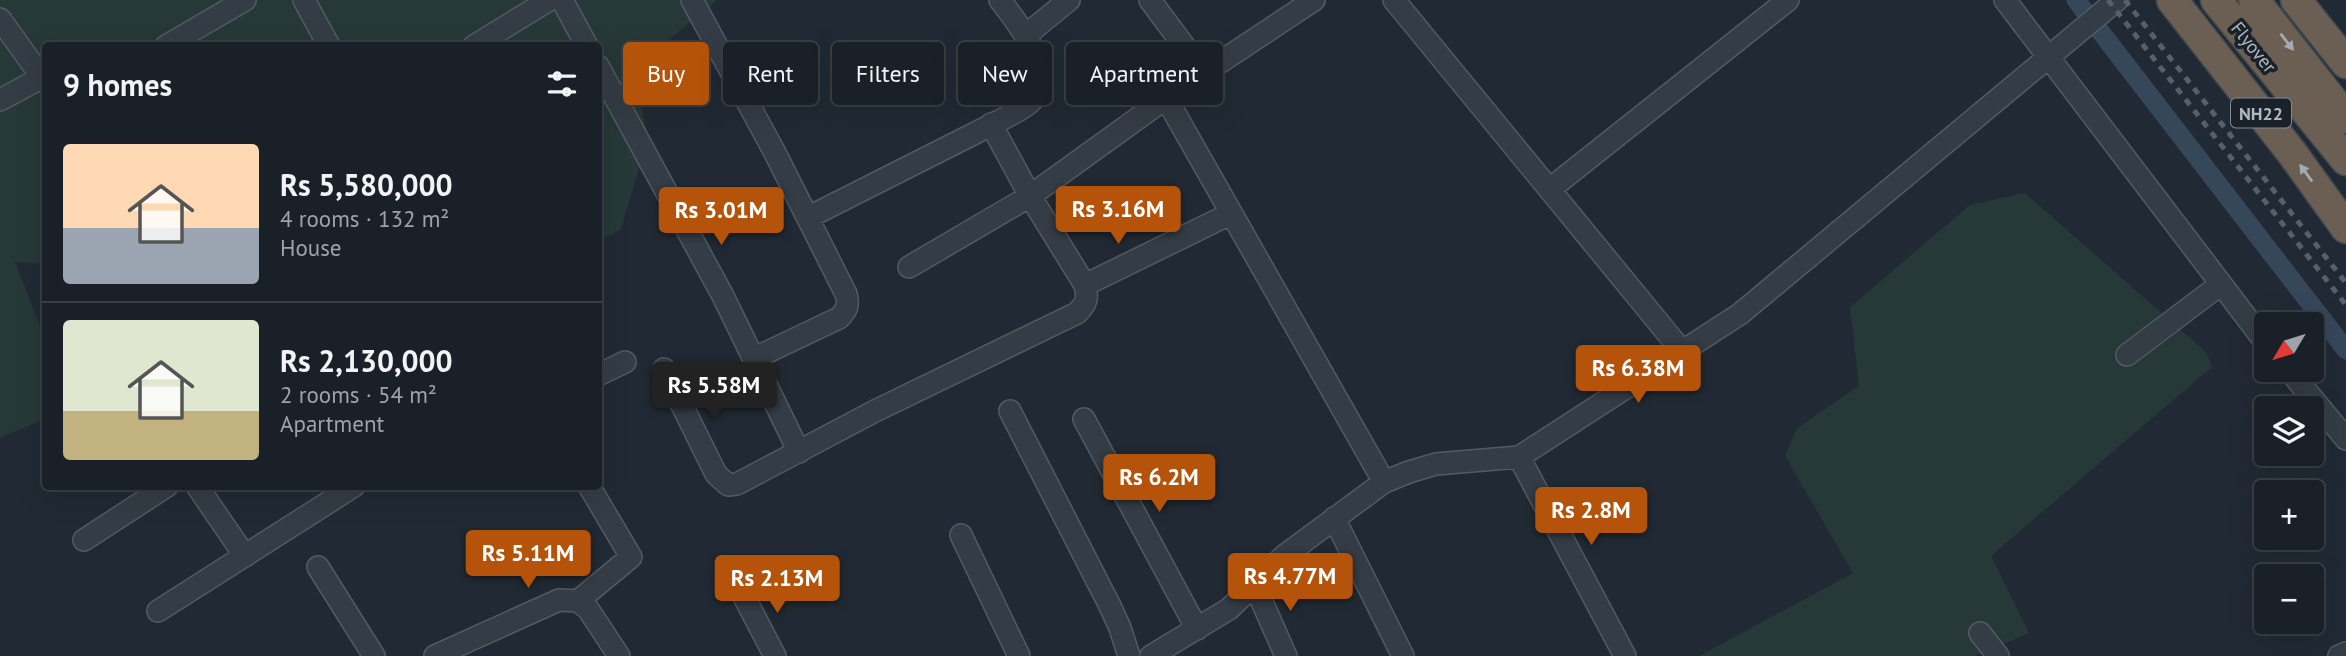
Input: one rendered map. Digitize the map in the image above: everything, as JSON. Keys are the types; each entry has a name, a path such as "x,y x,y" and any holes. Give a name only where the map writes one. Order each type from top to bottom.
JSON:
{"highway":[{"name":"NH22","path":"2172,0 2292,153 2346,228"},
{"name":"Flyover","path":"2216,0 2346,160"},
{"name":"Flyover","path":"2254,0 2346,118"},
{"path":"2296,0 2346,63"}],"street":[{"path":"173,42 245,0"},
{"path":"304,0 327,42"},
{"path":"481,42 549,0"},
{"path":"562,0 585,42"},
{"path":"692,0 809,217 846,294 848,304 846,311 839,318 755,358"},
{"path":"809,217 1026,106 1037,95 1041,82 1036,59 1026,35 1000,0"},
{"path":"1026,35 1069,0"},
{"path":"1150,0 1182,42"},
{"path":"1223,61 1314,0"},
{"path":"1394,0 1682,351"},
{"path":"1549,189 1788,0"},
{"path":"2005,0 2254,327"},
{"path":"1151,656 1229,609 1284,556 1384,482 1409,471 1436,464 1519,457 1757,301 2115,2"},
{"path":"0,19 42,79"},
{"path":"602,72 717,284 799,452"},
{"path":"0,100 42,80"},
{"path":"909,267 1030,196 1156,105"},
{"path":"1170,105 1384,482"},
{"path":"664,369 721,481 728,485 737,484 875,411 1077,313 1086,305 1088,297 1085,285 1030,196 991,124"},
{"path":"1085,285 1230,214"},
{"path":"2127,355 2221,284"},
{"path":"602,374 625,362"},
{"path":"2299,382 2346,439"},
{"path":"1010,411 1110,607 1129,656"},
{"path":"1084,419 1198,629"},
{"path":"1519,457 1625,656"},
{"path":"84,540 161,490"},
{"path":"200,490 245,556"},
{"path":"158,611 348,490"},
{"path":"578,601 631,557 591,490"},
{"path":"1334,518 1403,656"},
{"path":"961,535 1019,656"},
{"path":"318,567 374,656"},
{"path":"1255,586 1286,656"},
{"path":"742,593 775,656"},
{"path":"435,656 559,600 578,601 588,610 619,656"},
{"path":"1980,633 1998,656"},
{"path":"2339,656 2346,653"}],"shaded area":[{"path":"0,0 717,0 667,42 623,42 623,105 641,105 648,137 621,229 602,239 602,42 42,42 42,264 15,262 42,331 42,420 0,438"},
{"path":"2025,193 2206,352 2212,367 1991,556 2029,633 1975,656 1699,656 1853,573 1785,456 1797,428 1859,386 1850,307 1970,205"}],"waterway":[{"path":"2076,0 2346,350"}],"railway":[{"path":"2108,0 2346,305"},
{"path":"2125,0 2346,283"}]}
